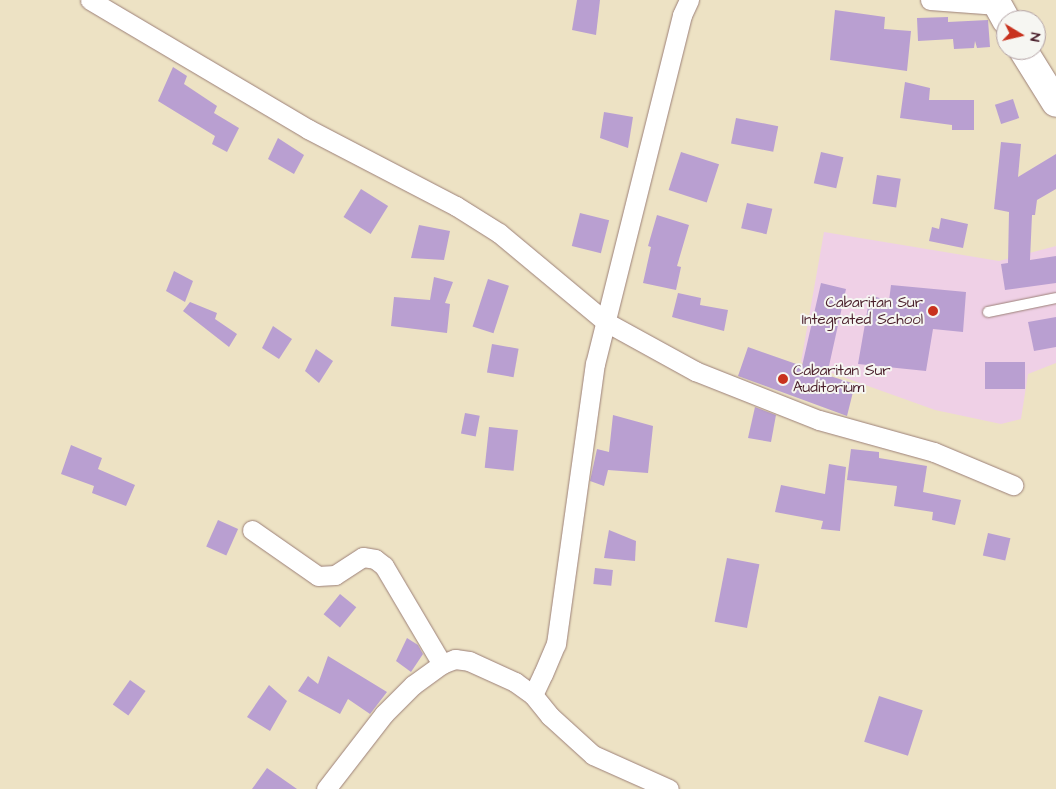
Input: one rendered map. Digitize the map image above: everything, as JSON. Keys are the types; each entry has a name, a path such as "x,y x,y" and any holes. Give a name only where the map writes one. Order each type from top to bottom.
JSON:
{"highway":[{"path":"1029,60 1056,103"}],"street":[{"path":"90,0 308,129 456,206 499,233 606,322 695,371 819,420 934,452 1013,485"},
{"path":"533,695 556,644 587,410 606,322 682,15 689,0"},
{"path":"930,0 1000,8"},
{"path":"252,530 318,576 335,575 363,557 375,559 384,566 442,664"},
{"path":"326,789 384,714 413,685 442,664 455,659 469,661 515,682 533,695 550,716 593,755 668,789"}],"lane":[{"path":"988,312 1056,298"}],"shaded area":[{"name":"Cabaritan Sur Integrated School","path":"824,232 999,261 1056,246 1056,363 1028,374 1021,419 1001,424 935,410 801,362"}],"building":[{"path":"577,0 600,0 596,35 572,30"},
{"path":"835,10 885,17 884,29 911,31 907,71 830,60"},
{"path":"948,17 948,22 988,20 990,47 977,48 975,41 974,48 954,49 953,39 918,41 917,18"},
{"path":"173,67 187,76 184,84 217,106 214,113 239,128 227,152 212,144 215,136 158,101"},
{"path":"905,82 930,88 929,100 974,100 974,130 952,130 952,125 900,118"},
{"path":"1013,99 1019,118 1001,124 995,105"},
{"path":"604,112 633,117 628,148 600,138"},
{"path":"736,118 778,126 773,152 731,144"},
{"path":"278,138 304,155 294,174 268,159"},
{"path":"1001,142 1021,144 1018,177 1056,154 1056,189 1037,200 1035,215 1032,215 1030,260 1056,256 1056,283 1005,290 1001,264 1008,263 1009,212 994,209"},
{"path":"681,152 719,164 707,202 669,190"},
{"path":"821,152 843,157 836,188 814,183"},
{"path":"877,175 901,179 896,207 872,204"},
{"path":"361,189 388,206 371,234 344,217"},
{"path":"747,203 772,209 766,234 741,228"},
{"path":"580,213 609,220 601,253 572,246"},
{"path":"657,215 689,225 677,266 681,267 676,290 643,283 651,247 648,246"},
{"path":"941,218 968,224 963,248 929,241 932,227 939,229"},
{"path":"419,225 450,231 444,260 411,258"},
{"path":"174,271 193,281 185,302 166,291"},
{"path":"434,277 453,282 445,303 450,304 447,333 391,326 394,297 430,300"},
{"path":"488,279 509,286 493,333 473,327"},
{"path":"821,283 846,289 827,375 855,384 847,416 738,376 748,347 802,366"},
{"path":"891,285 966,292 963,332 933,329 926,371 858,364 870,295 889,301"},
{"path":"678,293 701,298 700,305 728,310 724,331 672,317"},
{"path":"190,302 217,313 215,319 237,334 229,347 183,311"},
{"path":"1056,317 1056,347 1034,351 1028,322"},
{"path":"273,326 292,339 279,359 262,348"},
{"path":"492,344 519,349 514,377 487,373"},
{"path":"316,349 333,361 319,383 305,371"},
{"path":"985,362 1025,362 1025,389 985,389"},
{"path":"755,407 776,415 771,442 748,438"},
{"path":"465,413 480,416 476,436 461,434"},
{"path":"613,415 653,426 648,473 608,470 604,486 590,481 597,449 609,452"},
{"path":"489,427 518,430 514,471 485,468"},
{"path":"71,445 102,458 98,469 135,485 126,506 92,493 94,486 61,474"},
{"path":"851,449 879,452 879,458 927,466 923,492 961,500 955,525 932,520 933,512 894,506 897,486 847,480"},
{"path":"829,464 846,467 840,531 821,529 823,521 775,512 781,485 825,494"},
{"path":"218,520 238,529 226,555 206,546"},
{"path":"609,530 636,541 635,561 604,558"},
{"path":"988,533 1010,538 1005,561 983,555"},
{"path":"727,558 759,564 747,628 715,622"},
{"path":"595,568 613,570 611,586 593,584"},
{"path":"340,594 356,607 340,627 324,614"},
{"path":"407,638 418,645 423,654 411,672 396,661"},
{"path":"328,656 387,692 370,714 348,699 340,714 298,691 308,676 318,684"},
{"path":"130,680 146,691 128,715 113,705"},
{"path":"269,685 287,701 270,731 247,717"},
{"path":"879,696 923,710 908,756 864,742"},
{"path":"267,768 297,789 252,789"}],"place":[{"name":"Cabaritan Sur Integrated School","path":"933,311"},
{"name":"Cabaritan Sur Auditorium","path":"783,379"}]}
